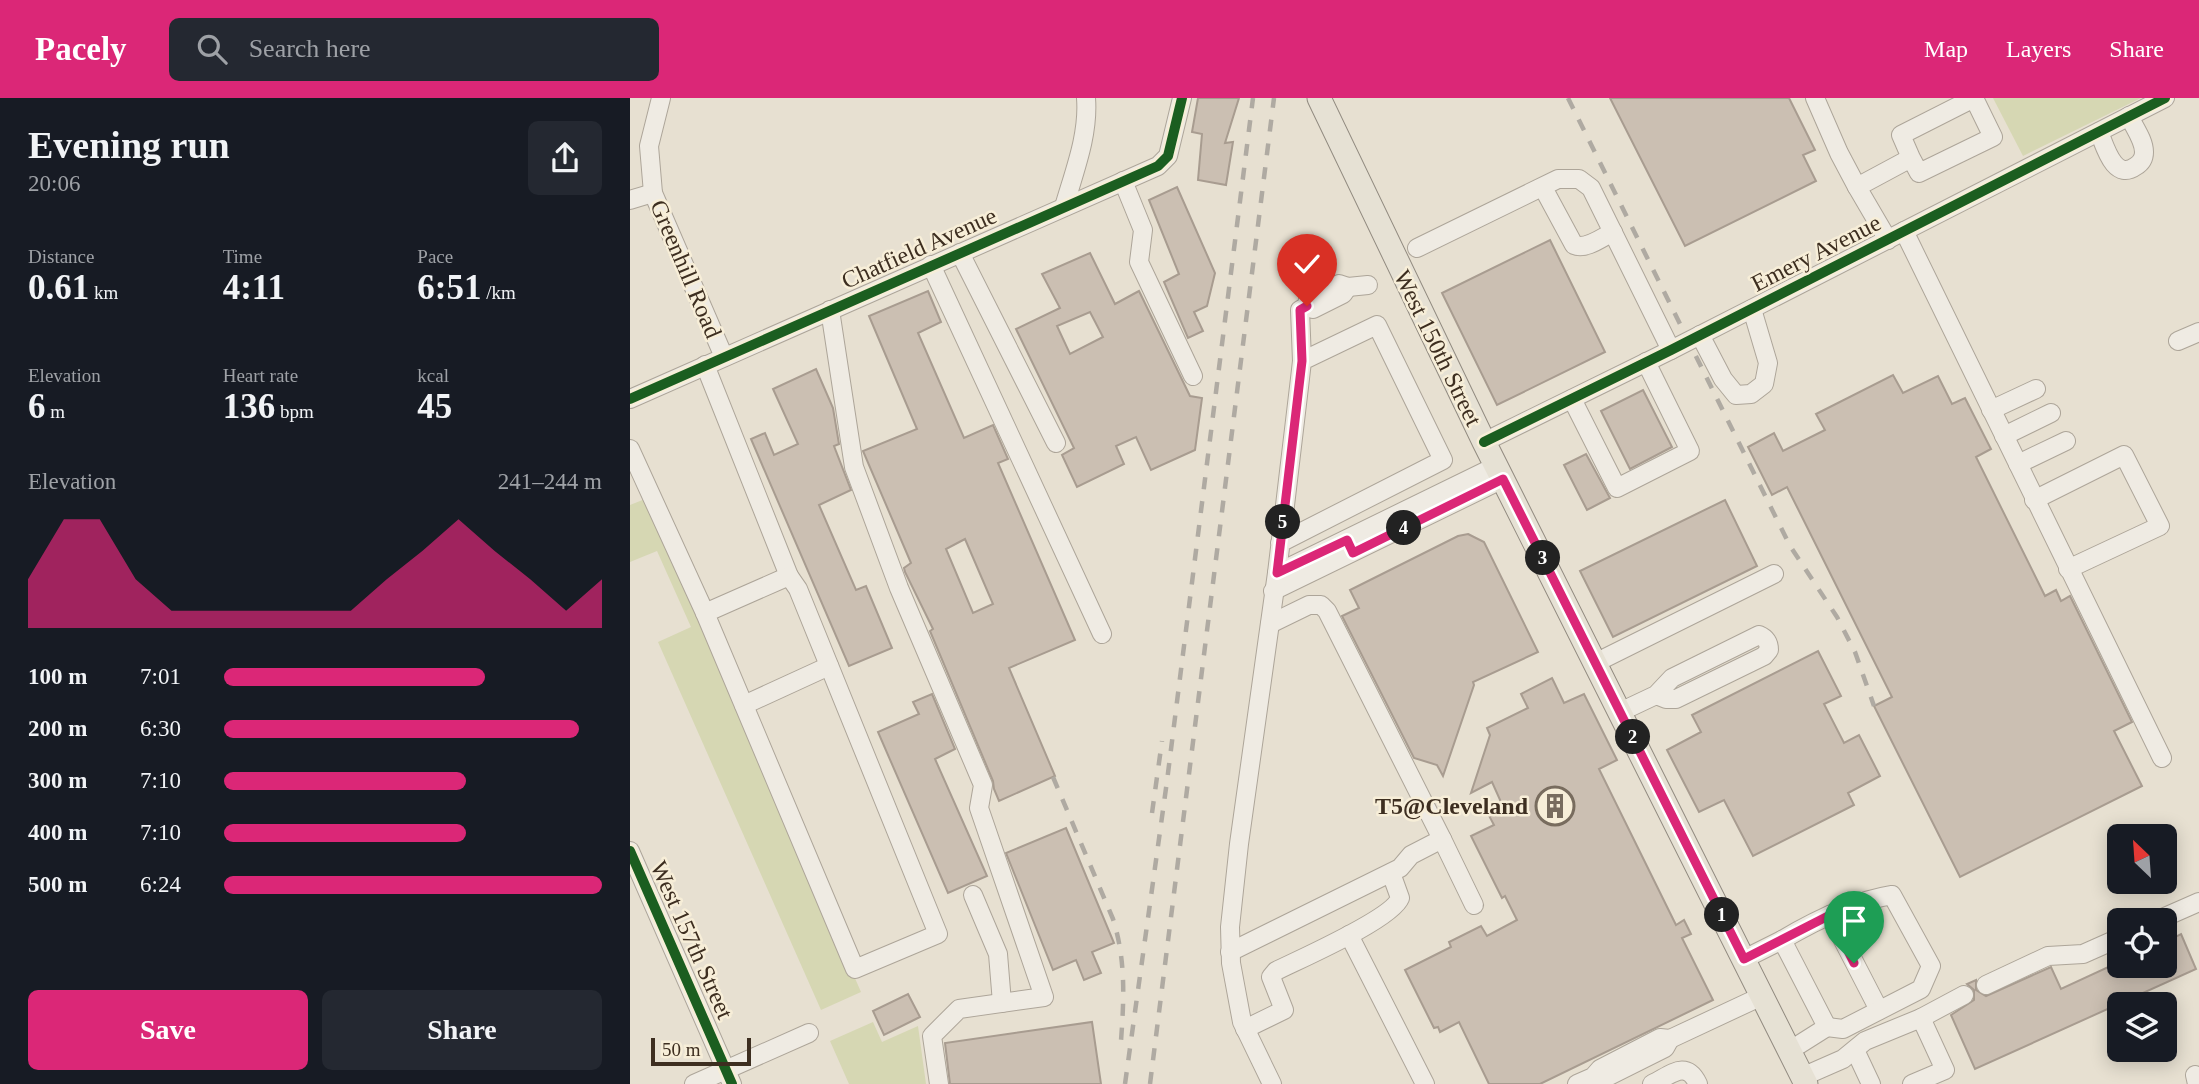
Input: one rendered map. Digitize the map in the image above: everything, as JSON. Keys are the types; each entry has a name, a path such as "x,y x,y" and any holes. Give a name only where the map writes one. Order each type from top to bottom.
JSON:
{"main road":[{"name":"West 150th Street","path":"1319,98 1484,442 1804,1081"}],"street":[{"name":"Greenhill Road","path":"662,98 649,146 653,193 724,357"},
{"path":"1064,207 1083,140 1086,98"},
{"name":"Chatfield Avenue","path":"630,399 1158,166 1168,156 1182,98"},
{"path":"1815,98 1857,187 1896,235 1991,410 2162,758"},
{"path":"1974,98 1993,137 1919,173 1911,158 1901,135 1974,98"},
{"name":"Emery Avenue","path":"1484,442 1671,350 2165,98"},
{"path":"2099,132 2112,162 2122,169 2134,168 2142,160 2144,149 2129,116"},
{"path":"1857,187 1911,158"},
{"path":"1417,248 1558,178 1579,179 1591,188 1671,350"},
{"path":"1123,181 1143,230 1139,262 1194,376"},
{"path":"630,200 653,193"},
{"path":"1547,195 1578,247 1613,232"},
{"path":"960,253 1056,443"},
{"path":"931,265 1102,634"},
{"path":"1272,1084 1245,1029 1238,1006 1230,952 1232,898 1302,361 1300,310 1307,306 1313,309 1343,294 1348,287 1368,285"},
{"path":"1700,335 1723,379 1735,395 1751,394 1764,384 1768,363 1752,309"},
{"path":"830,310 854,467 900,588 983,785 979,808 1044,997 959,1009 932,1036 939,1084"},
{"path":"1280,543 1443,460 1377,325 1302,361"},
{"path":"2178,341 2199,332"},
{"path":"1572,399 1617,488 1690,451 1646,362"},
{"path":"630,449 636,475 705,612 855,969 938,934 798,589 789,576 705,365"},
{"path":"1991,410 2036,389"},
{"path":"2004,436 2050,413"},
{"path":"2018,464 2066,441"},
{"path":"2035,500 2124,455 2160,526 2068,569"},
{"path":"1275,582 1500,473"},
{"path":"1595,663 1774,574"},
{"path":"705,612 789,576"},
{"path":"1269,624 1309,605 1321,605 1327,611 1474,905"},
{"path":"1620,712 1656,695 1672,678 1759,635 1765,637 1769,644 1769,650 1764,656 1676,699 1656,695"},
{"path":"744,705 829,666"},
{"path":"1230,952 1401,868 1412,855 1442,839"},
{"name":"West 157th Street","path":"630,850 729,1077"},
{"path":"1245,1029 1284,1010 1272,983 1271,977 1276,971 1349,935 1390,911 1398,902 1399,893 1391,873"},
{"path":"973,895 998,954 1002,1003"},
{"path":"1744,959 1830,915 1874,898 1892,895 1931,966 1921,989 1843,1029 1827,1027 1790,1051"},
{"path":"2177,914 2198,907"},
{"path":"1830,915 1879,1010"},
{"path":"1349,935 1425,1084"},
{"path":"1783,940 1827,1027"},
{"path":"1986,985 2048,956 2083,954 2107,943"},
{"path":"1804,1081 1843,1059 1865,1041 1921,1018 1964,995"},
{"path":"1585,1081 1605,1078 1665,1048 1670,1039 1762,996"},
{"path":"1912,1084 1945,1070 1921,1018"},
{"path":"694,1084 729,1077 809,1033"},
{"path":"1855,1050 1871,1084"},
{"path":"1652,1084 1681,1070 1688,1070 1698,1084"}],"green space":[{"path":"1993,98 2141,98 2023,156"},
{"path":"645,499 861,992 821,1010 658,642 691,627 657,551 630,562 630,505"},
{"path":"873,1022 882,1042 918,1026 926,1084 849,1084 830,1041"}],"building":[{"path":"1198,98 1239,98 1225,143 1233,142 1226,185 1198,180 1202,134 1192,132"},
{"path":"1610,98 1789,98 1815,150 1803,155 1816,181 1685,246"},
{"path":"1177,187 1215,273 1207,306 1194,312 1203,331 1188,338 1164,282 1179,274 1149,200"},
{"path":"1550,240 1605,352 1497,405 1442,293"},
{"path":"1090,253 1115,304 1139,291 1190,396 1202,398 1195,450 1151,470 1136,437 1116,446 1124,464 1077,487 1062,455 1074,448 1016,329 1060,308 1042,274","holes":["1090,312 1103,337 1070,354 1057,326"]},
{"path":"928,291 941,322 918,333 964,438 993,425 1008,459 998,463 1075,640 1009,668 1055,776 999,801 930,631 933,629 905,572 904,568 911,563 863,451 917,429 869,316","holes":["965,539 993,604 973,613 946,549"]},
{"path":"816,369 833,408 839,444 834,446 851,490 819,505 856,590 866,586 892,648 849,666 751,439 765,433 774,455 798,444 773,389"},
{"path":"1893,375 1903,393 1938,376 1952,404 1965,398 1991,449 1976,457 2045,596 2056,590 2061,601 2070,596 2132,722 2114,731 2142,786 1960,877 1874,706 1892,697 1787,487 1772,495 1748,447 1774,433 1783,451 1825,430 1816,414"},
{"path":"1643,390 1672,447 1630,469 1601,411"},
{"path":"1586,454 1610,498 1587,510 1564,465"},
{"path":"1725,500 1757,566 1613,637 1580,571"},
{"path":"1468,534 1484,542 1538,652 1473,682 1443,776 1437,765 1414,758 1342,616 1359,608 1350,590 1458,536"},
{"path":"1818,651 1841,696 1824,704 1844,743 1859,735 1880,776 1848,793 1854,805 1753,856 1724,800 1699,812 1667,750 1701,732 1692,715"},
{"name":"T5@Cleveland","path":"1552,678 1564,703 1584,694 1617,760 1599,769 1676,925 1684,920 1691,934 1682,938 1713,1000 1540,1084 1489,1084 1459,1022 1440,1032 1438,1027 1434,1028 1405,970 1451,947 1449,942 1481,926 1487,936 1517,920 1505,896 1502,898 1471,836 1494,825 1486,810 1501,802 1492,782 1471,793 1490,735 1487,728 1528,708 1521,694"},
{"path":"932,694 955,749 935,759 987,876 948,893 878,732 919,714 913,702"},
{"path":"1066,828 1114,943 1092,952 1101,973 1084,980 1076,960 1053,970 1006,853"},
{"path":"2181,934 2196,969 2177,978 2177,936"},
{"path":"2051,967 2061,989 2107,968 2107,978 2176,978 2145,992 2107,992 2107,1009 1975,1069 1951,1015 1974,1000 1974,990 1967,984 1976,980 1976,990 1986,996"},
{"path":"908,994 920,1017 884,1035 873,1011"},
{"path":"1092,1022 1101,1084 950,1084 945,1043"}],"railway":[{"path":"1125,1084 1167,781 1253,98"},
{"path":"1150,1084 1274,98"},
{"path":"1568,98 1790,546 1837,617 1855,652 1874,706"},
{"path":"1152,813 1162,741"},
{"path":"1053,777 1117,934 1123,980 1121,1041"}],"cycle path":[{"path":"630,399 1158,166 1168,156 1182,98"},
{"path":"1484,442 1671,350 2165,98"},
{"path":"630,851 732,1084"}],"place":[{"name":"T5@Cleveland","path":"1555,806"}],"route":[{"path":"1307,306 1300,310 1302,361 1277,573 1347,540 1353,553 1503,479 1744,959 1830,915 1854,963"}]}
